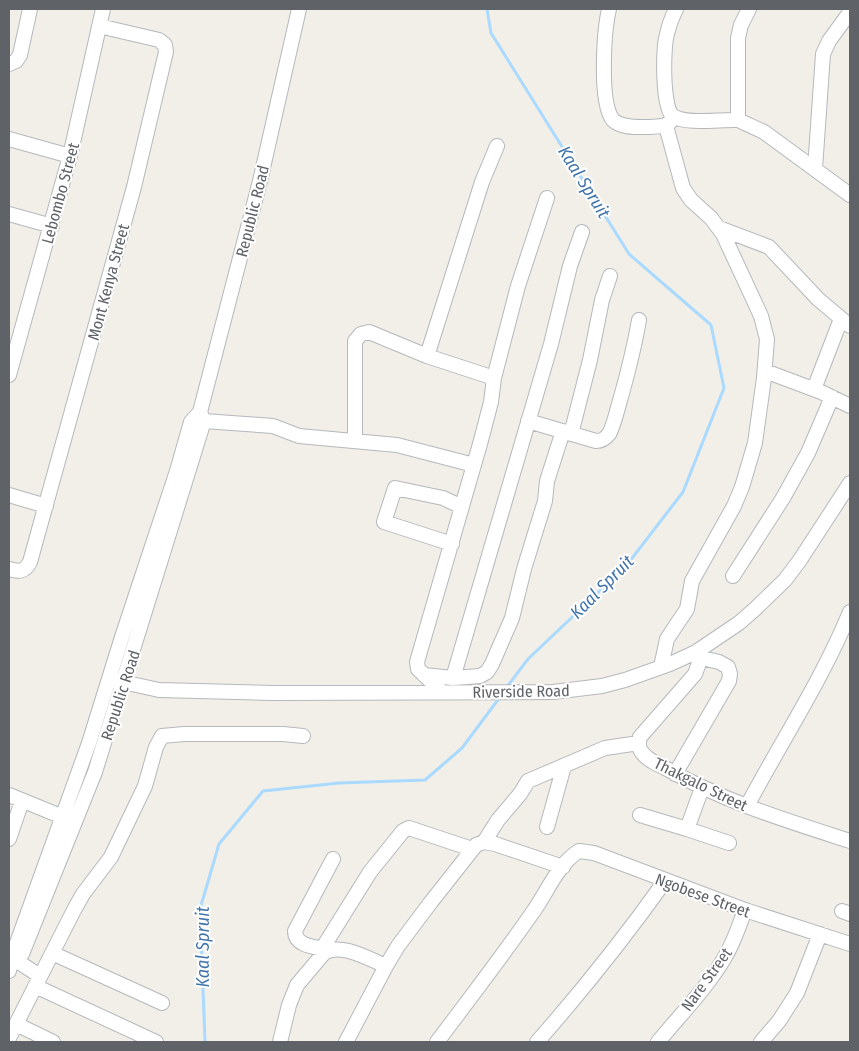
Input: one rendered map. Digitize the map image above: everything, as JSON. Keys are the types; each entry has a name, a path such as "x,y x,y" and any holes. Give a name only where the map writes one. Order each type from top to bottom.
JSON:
{"street":[{"path":"9,64 16,61 20,55 30,9"},
{"name":"Lebombo Street","path":"9,375 70,156 103,9"},
{"name":"Republic Road","path":"12,967 20,957 30,936 78,818 96,772 124,683 202,416 262,172 298,9"},
{"path":"609,9 605,28 604,56 607,107 610,115 619,124 628,126 686,120 738,120 764,132 850,195"},
{"path":"661,667 667,638 687,609 692,581 734,506 742,487 755,443 765,371 767,339 761,316 719,228 691,200 684,188 668,109 664,54 667,34 676,9"},
{"path":"738,120 738,38 741,25 749,9"},
{"path":"816,169 823,54 829,41 850,12"},
{"name":"Mont Kenya Street","path":"10,570 21,571 27,567 46,506 134,187 166,52 165,45 159,40 99,26"},
{"path":"9,140 70,156"},
{"path":"427,356 482,182 498,146"},
{"path":"442,692 418,669 417,662 474,465 518,286 547,198"},
{"path":"9,214 52,226"},
{"path":"719,228 769,247 818,299 846,322 814,389"},
{"path":"453,678 562,304 570,266 582,232"},
{"path":"424,676 453,678 480,676 487,672 498,654 512,618 524,569 545,501 547,481 567,432 590,360 602,300 610,276"},
{"path":"528,421 601,441 609,434 625,384 639,320"},
{"path":"355,442 355,341 361,334 369,332 427,356 494,378"},
{"path":"765,371 814,389 850,406"},
{"path":"733,576 783,498 808,453 832,397"},
{"path":"202,416 273,426 299,436 412,448 474,465"},
{"name":"Republic Road","path":"12,967 13,954 89,743 177,471 190,422 202,416"},
{"name":"Riverside Road","path":"109,679 148,688 182,691 272,693 553,692 602,686 625,680 697,655 739,623 785,580 850,483"},
{"path":"452,544 384,522 395,488 443,498 462,506"},
{"path":"9,495 46,506"},
{"path":"747,806 807,698 850,612"},
{"path":"676,774 729,681 728,667 697,655"},
{"name":"Thakgalo Street","path":"697,655 698,669 695,674 645,729 640,737 640,749 649,759 702,788 747,806 850,841"},
{"path":"9,1038 83,894 110,857 145,786 156,747 162,736 179,734 283,734 303,736"},
{"path":"346,1042 386,966 412,926 520,794 528,781 605,748 639,743"},
{"path":"547,827 564,766"},
{"path":"687,829 702,788"},
{"path":"9,795 62,817"},
{"path":"9,839 22,800"},
{"path":"640,815 729,843"},
{"path":"280,1042 289,1005 297,985 325,949 370,872 403,831 409,828 478,846 500,845 562,866 536,909 437,1042"},
{"name":"Ngobese Street","path":"562,866 574,854 589,852 745,910 850,944"},
{"path":"333,860 294,932 295,937 298,941 325,949 346,950 386,966"},
{"path":"536,1042 623,937 665,881"},
{"name":"Nare Street","path":"658,1042 725,958 745,910"},
{"path":"762,1042 779,1021 797,993 820,934"},
{"path":"52,953 162,1003"},
{"path":"12,967 156,1042"},
{"path":"16,1024 53,1042"}],"waterway":[{"name":"Kaal Spruit","path":"487,9 491,33 629,254 711,325 724,388 683,492 626,566 528,659 506,688"},
{"name":"Kaal Spruit","path":"205,1042 200,909 219,844 263,791 339,783 425,780 462,748 500,697"}]}
